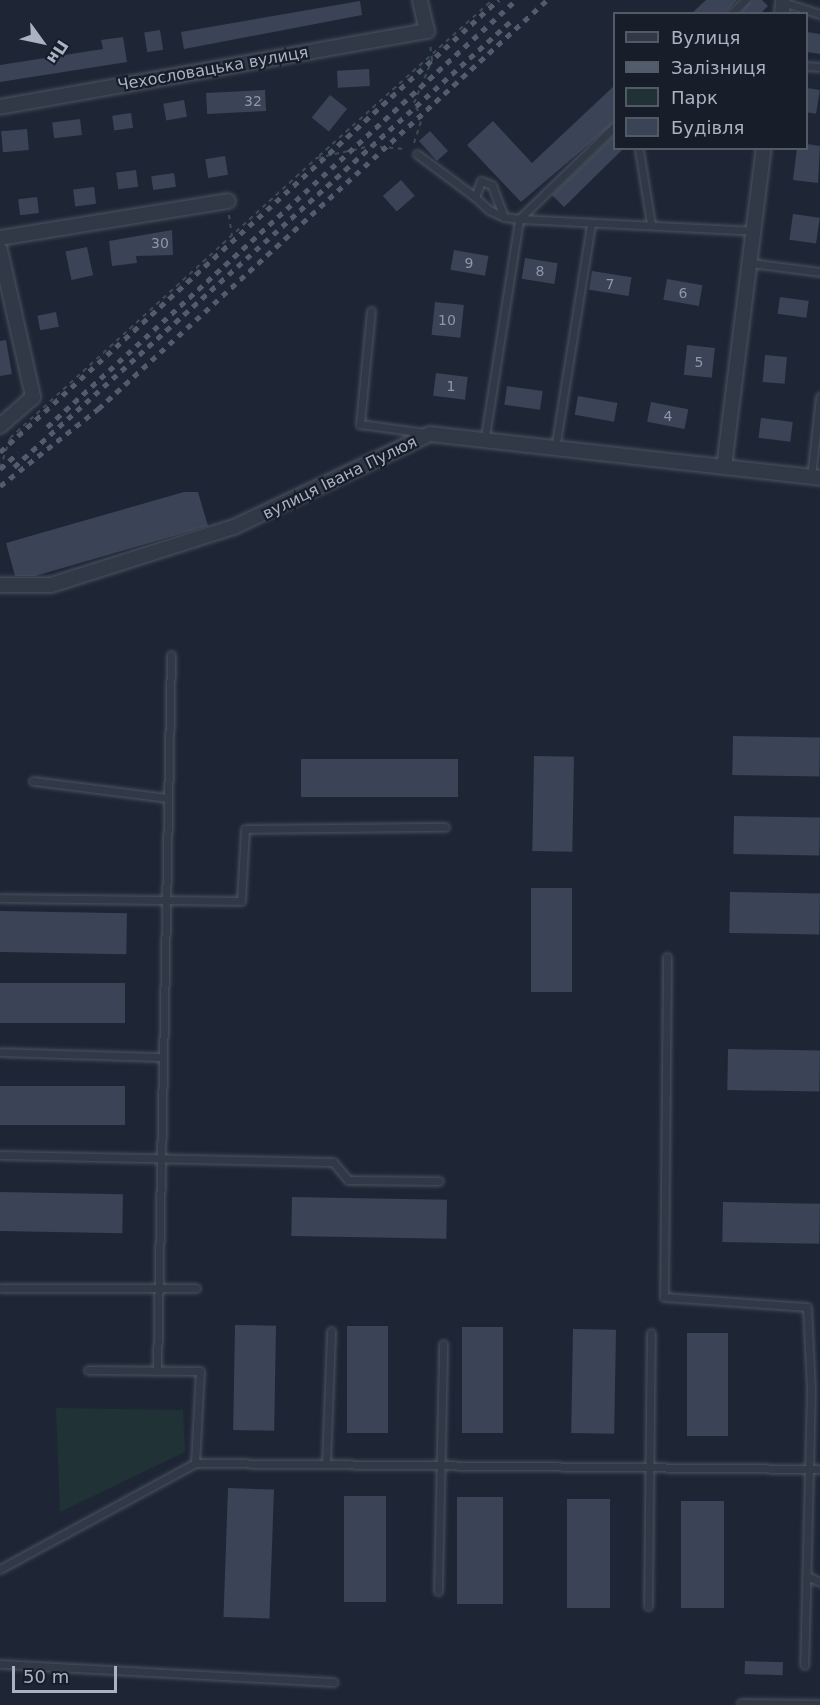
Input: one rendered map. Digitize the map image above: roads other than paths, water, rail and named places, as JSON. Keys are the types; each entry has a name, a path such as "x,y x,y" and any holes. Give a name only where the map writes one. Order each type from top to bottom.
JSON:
{"street":[{"name":"Чехословацька вулиця","path":"0,107 427,31 420,0"},
{"path":"724,467 764,150"},
{"path":"0,238 228,201"},
{"path":"0,250 33,397 0,426"},
{"name":"вулиця Івана Пулюя","path":"0,585 51,585 234,527 430,434 485,437 555,448 815,477"}],"lane":[{"path":"733,12 745,0"},
{"path":"782,5 820,14"},
{"path":"485,437 519,219 613,129"},
{"path":"639,150 651,224"},
{"path":"417,154 504,217 754,231"},
{"path":"475,197 481,181 487,181 504,217"},
{"path":"555,448 591,223"},
{"path":"750,263 820,272"},
{"path":"371,311 360,424 430,434"},
{"path":"815,477 820,397"},
{"path":"157,1371 171,655"},
{"path":"33,782 168,798"},
{"path":"0,898 241,901 245,829 445,828"},
{"path":"667,957 664,1297 807,1307 811,1388 807,1468 804,1665"},
{"path":"0,1052 163,1057"},
{"path":"0,1155 333,1162 348,1180 439,1180"},
{"path":"0,1288 196,1288"},
{"path":"326,1464 331,1331"},
{"path":"648,1606 651,1333"},
{"path":"438,1591 443,1344"},
{"path":"88,1370 200,1371 195,1463"},
{"path":"811,1388 820,1389"},
{"path":"0,1569 195,1463 820,1469"},
{"path":"807,1576 820,1582"},
{"path":"0,1664 334,1682"},
{"path":"741,1703 820,1704"}],"railway":[{"path":"0,452 498,0"},
{"path":"47,427 516,0"},
{"path":"0,486 98,409 547,0"},
{"path":"14,467 512,20"},
{"path":"0,469 18,453"}]}
